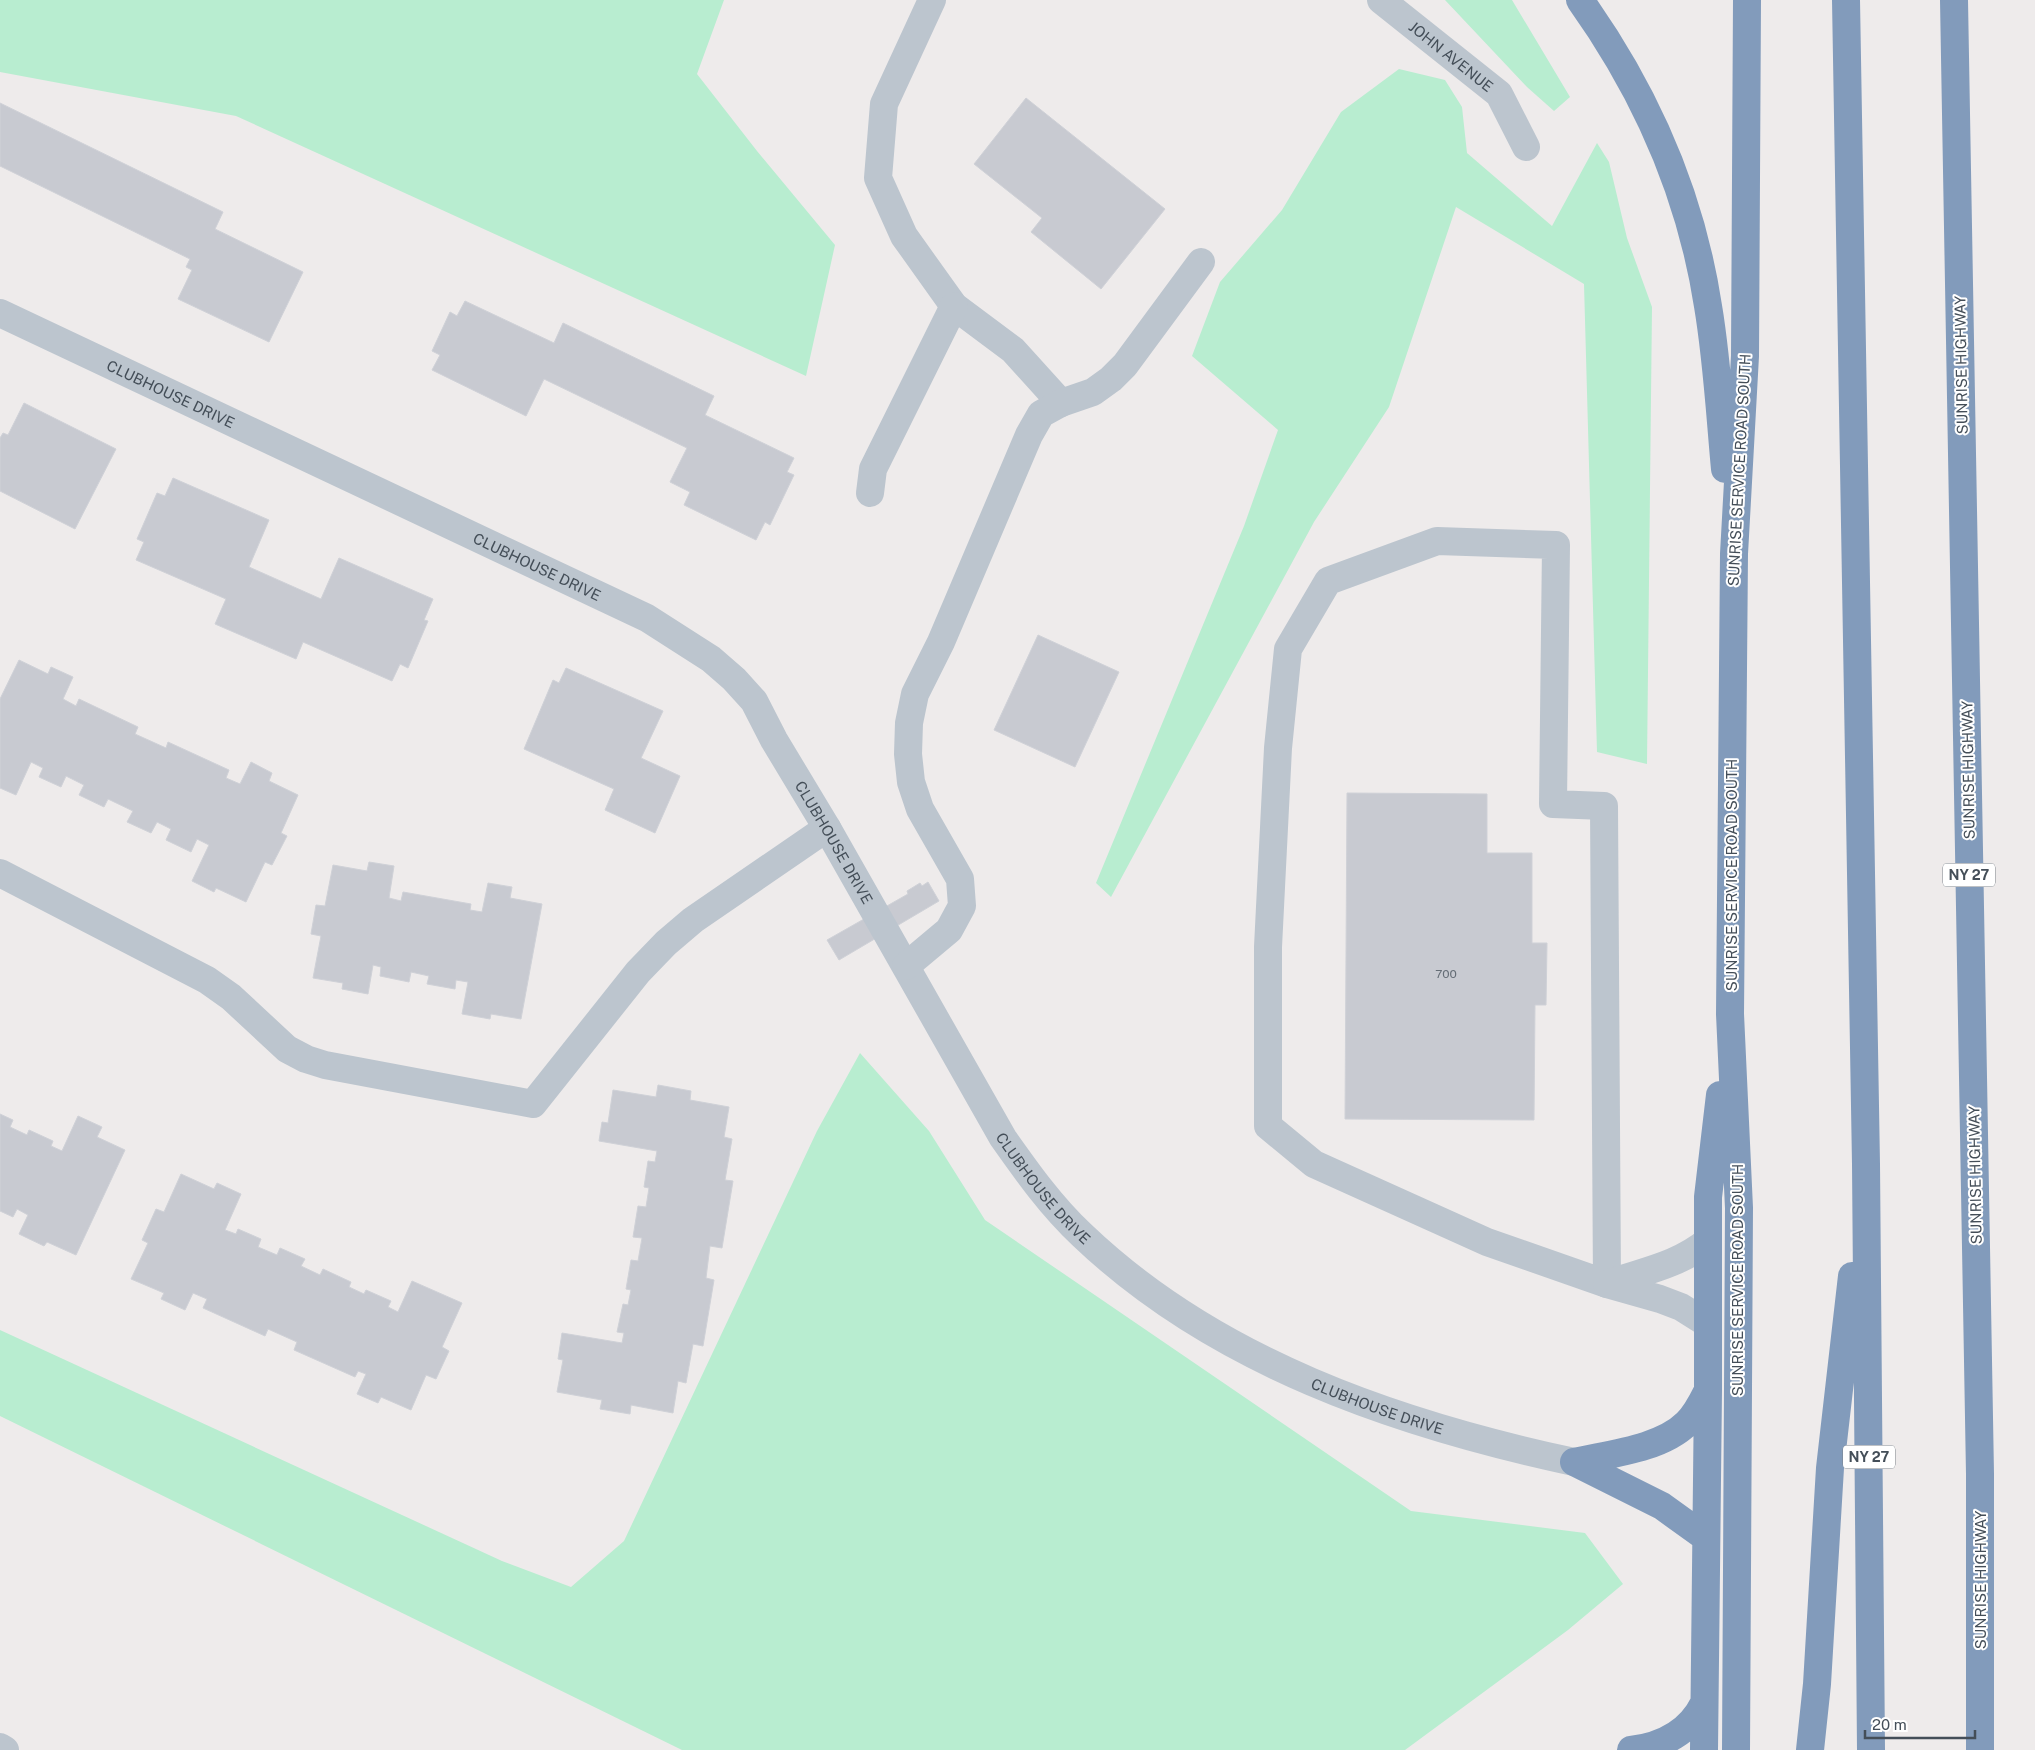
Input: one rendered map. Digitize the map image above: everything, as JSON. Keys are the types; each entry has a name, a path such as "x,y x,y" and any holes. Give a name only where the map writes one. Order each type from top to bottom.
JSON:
{"highway":[{"path":"1580,0 1623,64 1648,112 1670,160 1685,207 1708,306 1734,554"},
{"name":"SUNRISE SERVICE ROAD SOUTH","path":"1736,1750 1738,1208 1730,1014 1734,554 1745,356 1747,0"},
{"name":"NY 27","path":"1846,0 1866,1164 1871,1750"},
{"name":"SUNRISE HIGHWAY","path":"1954,0 1980,1474 1980,1750"},
{"path":"1704,1750 1708,1197 1730,1014"},
{"path":"1810,1750 1817,1684 1830,1468 1866,1164"},
{"path":"1574,1462 1654,1443 1671,1435 1686,1424 1697,1411 1708,1390"},
{"path":"1574,1462 1662,1506 1705,1537"},
{"path":"1631,1750 1656,1745 1673,1737 1698,1715 1704,1703"}],"street":[{"path":"932,0 884,104 878,178 904,236 954,306 1013,350 1061,403"},
{"name":"JOHN AVENUE","path":"1380,0 1499,94 1526,147"},
{"path":"906,966 949,930 962,906 960,879 920,809 911,782 908,754 909,723 915,694 941,642 1029,435 1041,414 1061,403 1093,392 1111,379 1125,364 1201,262"},
{"path":"870,493 874,469 954,306"},
{"name":"CLUBHOUSE DRIVE","path":"0,313 647,618 711,659 734,679 754,701 774,740 828,828 1003,1138 1026,1172 1081,1234 1158,1297 1202,1326 1246,1351 1291,1373 1339,1393 1453,1433 1513,1449 1574,1462"},
{"path":"1607,1284 1604,806 1553,804 1556,545 1437,541 1328,581 1288,649 1278,748 1269,937 1268,1126 1314,1164 1487,1242 1607,1284 1660,1299 1681,1307 1708,1324"},
{"path":"0,873 207,980 231,997 287,1049 306,1059 325,1065 532,1104 638,972 666,942 694,920 828,828"},
{"path":"1607,1284 1668,1265 1692,1254 1708,1241"},
{"path":"0,1747 6,1750"}],"green space":[{"path":"0,0 724,0 697,74 757,151 835,245 806,376 236,116 0,72"},
{"path":"1445,0 1512,0 1570,97 1554,111 1527,87"},
{"path":"1399,69 1445,80 1462,107 1467,153 1552,226 1597,143 1609,162 1627,238 1652,307 1647,764 1597,752 1584,284 1456,207 1389,407 1314,522 1111,897 1096,883 1244,526 1278,430 1192,356 1220,282 1282,210 1341,112"},
{"path":"860,1053 929,1131 985,1220 1411,1511 1585,1533 1623,1584 1568,1630 1405,1750 682,1750 0,1416 0,1330 502,1561 571,1587 624,1541 817,1131"}],"building":[{"path":"1026,98 1165,209 1101,289 1031,232 1042,218 974,164"},
{"path":"0,103 223,212 215,229 303,272 269,342 178,299 192,270 186,267 190,259 0,166"},
{"path":"465,301 554,343 563,323 714,396 705,415 794,458 787,472 794,475 770,525 765,522 756,540 684,505 690,492 670,482 687,448 544,379 526,416 432,370 440,355 432,351 450,312 457,316"},
{"path":"24,403 116,449 75,529 0,491 0,438 3,433 8,435"},
{"path":"173,478 269,520 249,567 321,599 339,558 433,599 424,620 428,621 408,668 400,664 392,681 303,642 296,659 215,624 226,599 136,560 144,542 137,539 157,493 165,496"},
{"path":"1038,635 1119,672 1075,767 994,730"},
{"path":"19,660 48,674 51,667 73,677 63,699 76,706 79,699 138,727 135,734 166,748 168,742 229,770 226,778 240,784 251,762 272,773 269,781 298,795 281,833 287,836 272,865 265,862 246,902 216,888 214,892 192,881 209,845 197,839 191,852 166,840 171,829 157,822 151,833 127,822 133,811 108,799 104,807 79,795 84,785 66,776 61,787 39,777 43,768 31,762 16,795 0,788 0,699"},
{"path":"566,668 663,711 641,758 680,776 655,833 605,810 614,789 524,749 553,680 559,683"},
{"path":"1347,793 1487,794 1487,853 1532,853 1532,943 1547,943 1546,1005 1535,1005 1534,1120 1345,1119"},
{"path":"369,862 394,866 389,898 401,901 403,892 471,904 470,910 482,912 488,883 512,887 510,898 542,904 521,1019 491,1014 490,1019 462,1014 468,982 456,980 455,989 427,984 429,976 411,972 409,982 380,976 381,967 373,965 368,994 342,989 343,983 313,978 321,936 311,934 316,905 325,906 333,865 367,871"},
{"path":"928,882 939,901 839,960 827,940 908,894 907,891 920,883 922,886"},
{"path":"658,1085 691,1091 690,1100 729,1107 724,1137 732,1139 725,1180 733,1181 722,1248 710,1246 706,1278 714,1280 703,1346 693,1344 686,1383 678,1381 673,1413 631,1405 630,1414 600,1409 602,1400 557,1392 563,1360 558,1359 562,1333 622,1343 624,1333 617,1332 623,1304 628,1305 631,1290 626,1289 631,1260 638,1261 642,1238 633,1237 638,1206 646,1207 649,1188 644,1187 648,1161 655,1162 657,1151 599,1141 602,1122 608,1123 613,1090 656,1097"},
{"path":"0,1114 13,1120 10,1127 27,1135 29,1130 53,1141 51,1146 62,1151 78,1116 102,1127 97,1137 125,1150 76,1255 47,1242 44,1246 19,1234 28,1215 17,1209 13,1217 0,1211"},
{"path":"181,1174 214,1189 217,1183 241,1194 225,1230 236,1234 238,1229 261,1239 258,1247 277,1255 280,1248 305,1259 301,1266 320,1275 323,1269 351,1282 349,1287 364,1294 366,1290 391,1301 388,1307 398,1312 412,1281 462,1303 442,1347 449,1351 436,1379 426,1375 411,1410 381,1397 378,1403 357,1394 366,1374 358,1371 355,1377 294,1350 297,1342 268,1329 265,1336 203,1308 207,1299 193,1293 185,1310 161,1299 164,1293 131,1279 148,1243 142,1240 156,1209 164,1212"}]}
